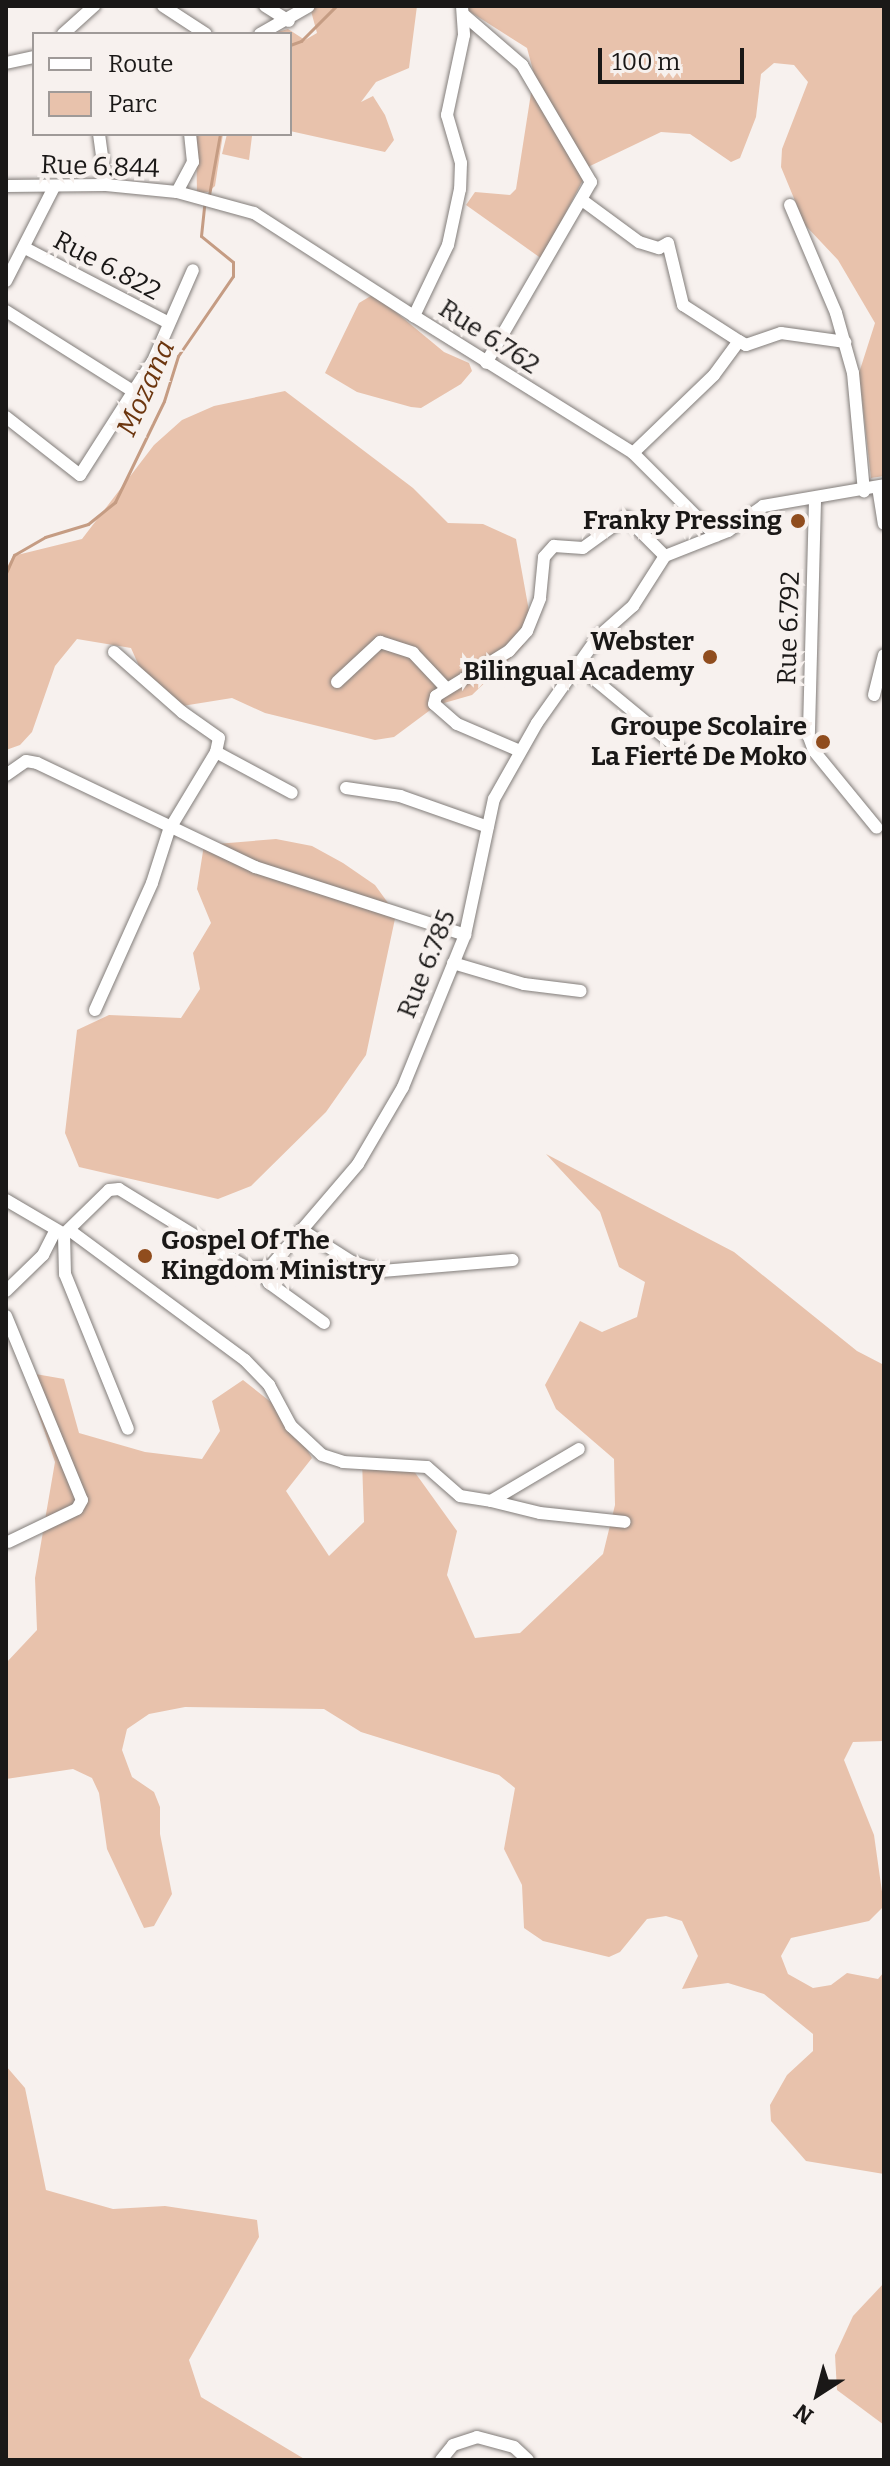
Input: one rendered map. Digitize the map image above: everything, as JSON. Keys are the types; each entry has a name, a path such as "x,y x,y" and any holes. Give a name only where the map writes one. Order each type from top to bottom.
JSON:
{"street":[{"path":"65,32 94,6"},
{"path":"163,6 203,32"},
{"path":"265,6 289,21"},
{"path":"264,32 289,21 309,6"},
{"path":"463,10 522,65 590,173 591,182 486,363"},
{"name":"Rue 6.762","path":"463,10 447,115 461,163 460,189 448,245 414,316 633,453 716,536"},
{"path":"6,63 32,57"},
{"path":"99,136 106,185"},
{"name":"Rue 6.844","path":"6,186 106,185 177,192 193,162 190,136"},
{"path":"6,281 54,187"},
{"path":"177,192 254,213 414,316"},
{"path":"582,200 639,242 659,248 668,243 683,305 746,345 781,333 845,342"},
{"path":"790,205 845,342 863,434 864,491"},
{"name":"Rue 6.822","path":"25,248 169,323"},
{"path":"6,417 77,475 134,392 193,270"},
{"path":"6,311 134,392"},
{"path":"633,453 708,382 739,341"},
{"path":"520,751 440,712 434,704 446,688 509,651 527,631 540,598 544,557 554,546 583,548 626,517 665,556 716,536 763,506 815,501 881,486 884,524"},
{"name":"Rue 6.792","path":"815,501 809,737 814,751 877,828"},
{"name":"Rue 6.785","path":"262,1271 305,1232 358,1164 403,1087 465,935 494,799 520,751 577,665 608,626 633,606 665,556"},
{"path":"337,682 380,642 413,653 446,688"},
{"path":"95,1010 152,883 169,830 216,752 219,738 182,712 114,652"},
{"path":"874,695 884,655"},
{"path":"577,665 682,752"},
{"path":"216,752 292,793"},
{"path":"6,775 26,761 37,763 169,830 283,877 465,935"},
{"path":"346,788 400,796 488,827"},
{"path":"453,963 524,984 581,991"},
{"path":"6,1291 90,1207 109,1190 119,1189 249,1269 262,1271 291,1301 324,1323"},
{"path":"6,1200 64,1232 245,1360 269,1385 291,1426 322,1455 343,1462 427,1467 460,1496 540,1513 625,1522"},
{"path":"64,1232 65,1274 128,1429"},
{"path":"305,1232 352,1262 382,1271 513,1260"},
{"path":"6,1316 82,1500 77,1509 8,1542"},
{"path":"491,1501 579,1449"},
{"path":"441,2460 453,2445 477,2437 514,2447 528,2460"}],"green space":[{"path":"315,6 417,6 409,68 376,82 361,102 373,96 385,115 394,140 385,152 292,131 292,32 277,32 288,29 305,40 317,33 311,11"},
{"path":"461,6 884,6 884,476 871,478 859,373 875,323 838,260 805,225 781,167 782,149 808,82 794,65 774,63 761,74 756,117 740,158 731,162 690,134 661,132 590,166 542,259 466,205 475,192 510,195 516,189 534,74 527,48"},
{"path":"196,136 223,136 215,186 208,192 197,193"},
{"path":"226,136 252,136 249,160 222,154"},
{"path":"374,294 444,352 469,363 472,371 461,384 421,408 357,392 325,373 359,303"},
{"path":"285,391 413,488 448,523 483,524 516,539 529,611 523,646 472,695 437,705 394,737 375,740 265,713 232,698 176,707 146,682 131,648 77,639 55,666 32,732 20,745 6,750 6,569 13,556 82,539 154,445 182,420 214,406"},
{"path":"276,839 312,846 343,863 375,885 396,914 366,1055 326,1112 251,1186 218,1199 79,1167 65,1133 77,1030 109,1015 181,1018 200,989 193,953 211,923 197,889 204,845"},
{"path":"546,1154 734,1252 857,1351 884,1365 884,1741 853,1742 844,1760 874,1835 884,1906 869,1921 791,1938 781,1956 788,1974 813,1988 831,1985 847,1973 878,1979 884,1972 884,2174 806,2161 771,2121 770,2105 787,2075 813,2051 813,2034 764,1994 728,1983 682,1989 698,1956 682,1921 666,1916 647,1919 620,1952 609,1957 543,1941 524,1928 522,1885 504,1849 515,1788 499,1775 361,1732 324,1709 185,1707 149,1714 127,1729 122,1750 132,1777 154,1792 160,1807 160,1834 172,1894 154,1926 144,1928 107,1849 99,1793 92,1778 73,1769 6,1779 6,1663 37,1630 35,1578 55,1462 24,1372 64,1379 79,1433 145,1452 202,1459 220,1431 212,1401 243,1380 286,1414 312,1458 286,1491 329,1556 364,1522 362,1459 411,1467 457,1531 447,1575 475,1638 520,1633 603,1554 615,1505 614,1459 556,1409 545,1385 580,1321 602,1332 637,1317 645,1282 619,1267 600,1212"},
{"path":"6,2066 25,2088 46,2190 113,2209 165,2206 257,2220 259,2237 189,2360 201,2397 306,2460 6,2460"},
{"path":"884,2283 884,2425 837,2390 835,2355 853,2316"}],"waterway":[{"name":"Mozana","path":"292,44 301,41 336,6"},
{"name":"Mozana","path":"209,195 220,136"},
{"name":"Mozana","path":"6,573 14,555 45,537 88,524 115,502 164,401 178,356 233,276 233,262 201,236 204,205"}],"place":[{"name":"Franky Pressing","path":"798,521"},
{"name":"Webster Bilingual Academy","path":"710,657"},
{"name":"Groupe Scolaire La Fierté De Moko","path":"823,742"},
{"name":"Gospel Of The Kingdom Ministry","path":"145,1256"}]}
